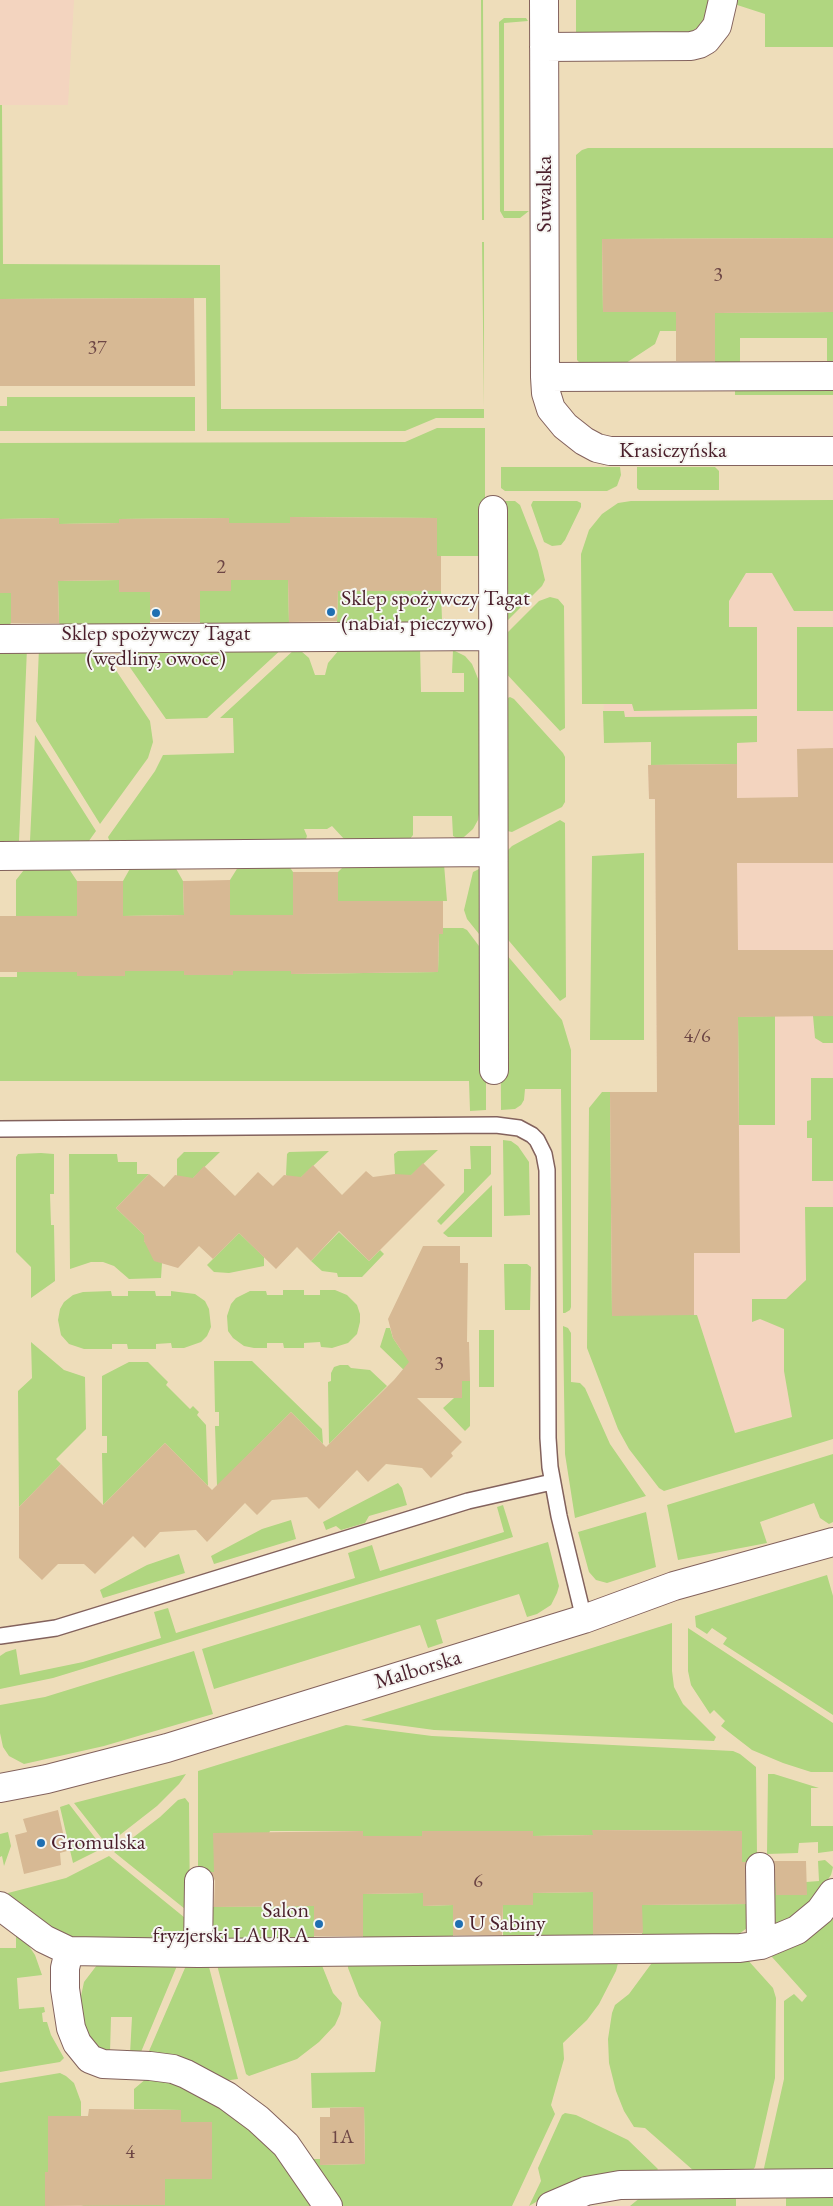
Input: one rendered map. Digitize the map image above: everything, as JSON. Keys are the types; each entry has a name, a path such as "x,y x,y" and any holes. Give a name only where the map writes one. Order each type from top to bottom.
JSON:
{"street":[{"name":"Suwalska","path":"544,0 546,382"},
{"path":"544,47 691,46 699,44 706,40 717,26 723,0"},
{"path":"546,382 833,376"},
{"name":"Krasiczyńska","path":"546,382 549,404 560,420 584,441 604,450 623,452 833,451"},
{"path":"493,510 494,1070"},
{"path":"0,639 493,636"},
{"path":"0,856 493,852"},
{"name":"Malborska","path":"0,1788 47,1779 167,1748 584,1619 674,1586 832,1547"},
{"path":"760,1868 760,1944"},
{"path":"198,1953 199,1881"},
{"path":"0,1906 44,1939 69,1951 198,1953 740,1948 760,1944 797,1930 820,1911 833,1893"},
{"path":"69,1951 65,1968 65,1989 71,2028 77,2043 90,2059 103,2064 173,2069 227,2096 258,2119 286,2145 328,2206"},
{"path":"551,2206 586,2191 619,2196 833,2183"}],"lane":[{"path":"0,1130 496,1125 519,1128 532,1135 537,1140 544,1154 547,1170 548,1438 552,1482 584,1619"},
{"path":"0,1636 56,1628 468,1501 552,1482"}],"shaded area":[{"path":"0,0 74,0 68,105 0,105"},
{"path":"833,531 833,1405 642,1459 613,1377 610,1092 657,1092 655,800 649,799 648,765 651,765 651,742 604,743 602,533"}],"green space":[{"path":"481,0 483,0 484,220 482,220"},
{"path":"576,0 711,0 705,17 698,27 688,34 576,37"},
{"path":"731,0 833,0 833,47 765,47 765,14 731,3"},
{"path":"504,18 526,18 528,21 504,23 504,211 529,211 520,218 504,218 500,211 499,22"},
{"path":"0,105 2,105 3,264 220,265 221,409 484,409 484,418 436,418 405,431 207,431 206,298 0,299"},
{"path":"588,148 833,148 833,238 602,239 603,312 681,312 681,331 660,331 655,344 626,363 582,365 577,360 576,155"},
{"path":"482,242 484,242 484,409"},
{"path":"833,312 833,367 827,367 827,338 740,338 740,367 715,367 715,313"},
{"path":"735,387 833,387 833,395 735,395"},
{"path":"7,397 195,397 195,431 0,431 0,406 7,406"},
{"path":"437,428 485,428 485,552 480,556 437,556 437,518 290,517 290,523 229,523 228,518 119,519 119,523 59,524 59,518 0,519 0,443 405,442"},
{"path":"501,467 620,467 621,475 617,486 607,491 505,491 501,488"},
{"path":"637,467 715,467 719,471 719,490 639,490 637,488"},
{"path":"833,500 833,611 794,611 772,573 746,573 729,601 729,627 757,627 757,709 634,711 632,704 582,704 581,554 589,530 602,514 618,503 631,501"},
{"path":"500,501 515,501 520,505 538,551 545,580 542,586 505,623"},
{"path":"533,501 577,501 581,503 581,507 561,545 552,546 544,542 531,505"},
{"path":"119,580 150,592 150,623 146,628 64,628 59,623 58,581"},
{"path":"231,580 288,580 289,622 285,627 203,627 200,623 200,591 231,591"},
{"path":"338,591 441,591 442,620 440,624 343,627 337,622"},
{"path":"0,593 11,593 11,623 6,628 0,628"},
{"path":"550,597 558,599 564,606 565,728 560,731 501,668 500,640 539,601"},
{"path":"797,627 833,627 833,711 797,711"},
{"path":"284,647 207,718 166,719 122,656 125,648"},
{"path":"420,647 421,692 464,692 464,673 452,673 453,650 465,656 472,664 479,681 480,807 478,820 473,829 464,837 459,839 453,836 452,816 413,816 413,835 407,843 345,840 332,826 327,829 304,829 307,836 305,842 111,845 108,837 155,771 163,755 234,753 233,718 220,718 295,649 301,651 309,658 315,675 325,675 328,663 339,650"},
{"path":"0,648 27,648 19,841 15,846 0,846"},
{"path":"39,648 97,648 107,657 150,721 153,742 148,758 100,824 36,721"},
{"path":"510,697 514,699 565,757 565,802 562,807 512,832 507,831 503,700"},
{"path":"603,711 624,711 625,717 757,716 757,742 737,743 737,764 651,765 651,742 604,743"},
{"path":"35,735 96,831 86,845 35,846 30,841"},
{"path":"560,820 565,823 566,997 560,1001 504,935 505,853 512,846"},
{"path":"644,853 644,1040 590,1040 592,856"},
{"path":"287,863 293,872 293,915 230,915 230,880 240,864"},
{"path":"347,863 444,864 447,901 338,901 338,872"},
{"path":"132,865 174,865 183,881 184,915 123,916 123,881"},
{"path":"27,866 67,866 77,881 77,916 16,916 16,880"},
{"path":"479,869 483,871 482,934 479,934 467,919 464,910 473,872"},
{"path":"443,928 463,928 467,930 482,950 486,962 486,1110 470,1111 469,1081 0,1081 0,977 17,977 17,972 77,972 77,976 125,976 125,971 184,971 185,975 232,975 233,971 291,971 291,974 438,972 439,934 443,934"},
{"path":"506,954 562,1020 571,1050 571,1307 565,1313 563,1313 561,1089 525,1089 524,1100 521,1105 515,1109 501,1110 500,958"},
{"path":"775,1016 775,1125 739,1125 738,1017"},
{"path":"813,1016 833,1016 833,1043 823,1043 815,1038"},
{"path":"811,1078 833,1078 833,1181 812,1181 812,1138 807,1138 807,1121 811,1120"},
{"path":"602,1092 610,1092 612,1315 697,1315 735,1433 792,1417 784,1371 784,1329 760,1319 752,1322 752,1299 786,1299 806,1280 805,1207 833,1207 833,1439 664,1491 659,1488 629,1449 618,1429 587,1348 589,1108"},
{"path":"503,1140 511,1141 518,1146 529,1162 530,1215 504,1216"},
{"path":"470,1146 491,1146 491,1174 441,1225 437,1221 464,1192 464,1169 471,1169"},
{"path":"438,1150 404,1182 395,1174 394,1154 398,1151"},
{"path":"329,1151 295,1183 286,1175 287,1154 289,1152"},
{"path":"184,1152 220,1152 187,1184 177,1176 177,1159"},
{"path":"18,1154 54,1154 54,1194 50,1194 51,1225 54,1225 55,1281 31,1298 31,1267 16,1252 16,1157"},
{"path":"69,1154 117,1154 118,1162 137,1162 137,1174 149,1174 116,1208 144,1235 144,1241 162,1263 161,1278 129,1279 114,1266 103,1262 91,1262 70,1269"},
{"path":"492,1185 492,1237 448,1237 443,1233"},
{"path":"339,1232 369,1261 380,1250 384,1254 362,1277 338,1277 337,1273 322,1271 311,1261"},
{"path":"239,1233 264,1257 264,1266 229,1273 214,1272 207,1265"},
{"path":"504,1264 527,1264 531,1267 530,1310 505,1310"},
{"path":"283,1290 304,1290 304,1295 320,1295 320,1290 335,1290 347,1295 357,1305 360,1314 357,1334 348,1343 332,1348 321,1347 320,1342 304,1343 304,1348 284,1348 283,1343 267,1343 267,1348 254,1348 244,1346 233,1338 228,1331 227,1316 231,1304 236,1298 250,1291 266,1291 267,1295 283,1295"},
{"path":"111,1291 112,1296 128,1296 128,1291 155,1291 156,1296 171,1296 171,1291 195,1294 205,1301 209,1309 211,1327 207,1336 201,1342 184,1348 172,1348 171,1343 156,1344 156,1349 128,1349 127,1344 112,1344 112,1349 84,1349 69,1344 61,1335 58,1320 60,1309 64,1302 73,1295 83,1292"},
{"path":"563,1326 568,1328 571,1333 571,1382 580,1383 585,1388 610,1444 646,1496 575,1518 565,1454"},
{"path":"386,1328 390,1328 393,1338 401,1350 409,1356 409,1375 380,1347"},
{"path":"479,1330 494,1330 494,1387 479,1387"},
{"path":"31,1342 64,1370 85,1377 86,1429 56,1459 61,1464 19,1507 18,1391 32,1378"},
{"path":"214,1361 252,1361 322,1429 323,1444 291,1412 217,1486 215,1426 219,1426 219,1412 215,1412"},
{"path":"129,1362 148,1362 168,1382 166,1385 190,1409 193,1406 199,1412 197,1415 206,1425 208,1486 165,1443 103,1505 102,1453 107,1453 107,1436 102,1436 102,1376"},
{"path":"340,1365 370,1370 387,1386 329,1444 328,1382 331,1381 331,1373 334,1367"},
{"path":"462,1381 470,1381 470,1426 465,1431 443,1408 454,1398"},
{"path":"833,1454 833,1522 829,1524 820,1518 814,1503 760,1522 767,1543 678,1560 667,1505"},
{"path":"398,1483 402,1488 407,1505 369,1516 365,1523 341,1530 336,1526 326,1530 323,1522"},
{"path":"503,1505 513,1537 53,1678 0,1689 0,1656 6,1652 16,1649 20,1675 83,1662 161,1638 154,1612 168,1608 176,1633 355,1578 348,1553 372,1545 380,1571 504,1532 497,1507"},
{"path":"646,1512 656,1567 607,1583 596,1580 589,1572 578,1532"},
{"path":"291,1520 296,1539 214,1564 211,1556 262,1529"},
{"path":"548,1542 559,1586 551,1605 537,1614 527,1617 519,1594 436,1620 443,1643 428,1648 420,1625 214,1689 202,1649"},
{"path":"179,1554 185,1573 103,1598 100,1590 147,1565"},
{"path":"827,1575 833,1596 833,1715 723,1644 727,1638 712,1628 707,1634 696,1627 695,1616"},
{"path":"672,1623 674,1687 683,1704 716,1737 714,1741 434,1730 361,1720"},
{"path":"688,1628 833,1723 833,1772 811,1772 783,1763 752,1750 721,1726 725,1721 714,1710 710,1714 691,1685 688,1671"},
{"path":"194,1651 213,1714 104,1746 24,1764 9,1756 3,1747 0,1733 0,1705 45,1697"},
{"path":"346,1725 432,1736 733,1751 740,1754 756,1767 757,1854 746,1869 742,1869 742,1831 593,1830 593,1835 533,1836 533,1831 423,1831 422,1836 363,1836 363,1831 270,1831 269,1833 214,1833 214,1872 198,1872 198,1771"},
{"path":"186,1774 179,1784 157,1806 107,1845 74,1803"},
{"path":"768,1774 774,1774 819,1788 811,1788 811,1826 833,1826 833,1851 818,1853 818,1842 799,1843 798,1853 767,1854"},
{"path":"185,1798 189,1803 190,1913 114,1852 160,1817 178,1800"},
{"path":"69,1804 103,1848 73,1863 60,1807"},
{"path":"8,1832 11,1846 4,1866 2,1856 0,1857 0,1834"},
{"path":"109,1856 190,1922 185,1934 171,1940 76,1939 59,1933 7,1896 8,1893 66,1878"},
{"path":"825,1860 833,1867 831,1875 809,1906 779,1925 773,1924 767,1862 784,1861 806,1882 819,1881 818,1861"},
{"path":"593,1892 593,1938 503,1938 503,1905 533,1905 533,1893"},
{"path":"423,1893 423,1906 453,1905 453,1939 363,1939 363,1894"},
{"path":"750,1904 747,1928 739,1934 732,1936 642,1938 642,1905"},
{"path":"314,1906 314,1940 220,1939 213,1936 209,1930 206,1907"},
{"path":"833,1911 833,2172 766,2172 764,2168 784,2079 784,2001 794,1994 802,2002 807,1996 772,1957 771,1953"},
{"path":"16,1927 35,1955 42,1975 17,1978 19,2009 44,2007 45,2012 42,2013 43,2022 47,2022 51,2035 64,2058 60,2062 0,2072 0,1948 16,1948"},
{"path":"746,1958 773,1988 776,1998 775,2078 755,2167 752,2171 694,2171 645,2128 634,2127 624,2111 616,2091 609,2063 608,2039 612,2013 615,2005 629,1994 654,1960"},
{"path":"605,1960 618,1963 616,1971 599,2004 587,2020 563,2043 564,2059 551,2105 555,2114 512,2206 343,2206 340,2203 310,2159 320,2159 321,2165 365,2164 364,2107 312,2108 311,2073 375,2072 381,2022 359,1996 348,1964"},
{"path":"179,1961 141,2052 137,2055 130,2054 132,2017 111,2017 110,2053 100,2049 91,2040 85,2030 81,2013 81,1996 84,1982 97,1965"},
{"path":"188,1961 205,1961 209,1967 238,2079 223,2081 152,2056 149,2051"},
{"path":"321,1963 333,1993 342,2003 335,2025 319,2042 297,2059 249,2076 246,2074 217,1965"},
{"path":"60,2073 74,2083 81,2102 81,2116 48,2116 48,2172 45,2173 45,2206 0,2206 0,2083"},
{"path":"147,2078 167,2078 227,2111 279,2154 311,2206 81,2206 165,2176 178,2179 212,2179 212,2122 181,2122 181,2110 134,2109 134,2089"},
{"path":"565,2113 576,2115 628,2140 658,2169 655,2173 543,2198 529,2206 541,2181 538,2168 562,2115"},
{"path":"833,2192 833,2206 786,2206 786,2193"},
{"path":"736,2193 736,2206 630,2206 641,2197"}],"building":[{"path":"833,238 833,312 715,313 715,361 676,361 676,312 603,312 602,239"},
{"path":"194,298 195,386 0,386 0,299"},
{"path":"290,517 437,518 437,556 441,556 441,591 338,591 337,621 289,622 288,580 231,580 231,591 200,591 200,622 150,622 150,592 119,592 119,580 58,581 59,623 11,623 11,593 0,593 0,519 59,518 59,524 119,523 119,519 229,518 229,523 290,523"},
{"path":"833,748 833,863 737,863 738,950 833,950 833,1016 738,1017 740,1253 694,1253 694,1315 612,1316 610,1092 657,1092 655,799 649,799 648,765 737,764 737,798 798,797 797,749"},
{"path":"293,872 338,872 338,901 443,901 443,934 439,934 438,972 291,974 291,971 233,971 233,975 184,975 184,971 125,971 125,976 77,976 77,972 0,972 0,916 77,916 77,881 123,881 123,916 184,915 183,881 230,880 230,915 293,915"},
{"path":"423,1163 445,1185 369,1261 339,1231 311,1261 297,1247 276,1269 239,1233 213,1259 199,1246 178,1268 154,1261 144,1241 144,1235 116,1208 149,1174 164,1187 175,1175 193,1178 204,1166 235,1196 258,1172 273,1186 284,1175 301,1177 313,1165 342,1195 366,1171 373,1177 395,1174 411,1175"},
{"path":"423,1246 460,1246 460,1263 468,1263 467,1342 469,1342 470,1381 462,1381 462,1398 417,1398 462,1442 451,1453 453,1456 431,1478 422,1468 386,1464 368,1482 357,1470 319,1509 307,1497 272,1500 257,1515 245,1503 207,1542 196,1530 160,1532 145,1548 133,1536 95,1574 84,1564 58,1564 42,1580 19,1558 19,1507 61,1464 103,1505 165,1443 212,1490 291,1412 326,1447 394,1380 409,1362 393,1338 388,1319"},
{"name":"Gromulska","path":"58,1810 67,1851 60,1853 61,1865 24,1874 15,1835 27,1832 23,1819"},
{"path":"592,1830 742,1831 742,1862 746,1862 745,1904 642,1905 643,1933 593,1934 593,1892 533,1893 533,1905 503,1905 502,1935 453,1935 453,1905 423,1906 423,1893 363,1894 363,1936 314,1936 314,1906 214,1907 215,1881 211,1872 214,1872 213,1833 363,1831 363,1836 422,1836 422,1831 533,1831 533,1836 593,1835"},
{"path":"774,1861 806,1861 807,1895 776,1895"},
{"path":"364,2107 365,2164 320,2165 320,2117 330,2117 330,2108"},
{"path":"89,2109 181,2110 181,2122 212,2122 212,2179 165,2179 165,2205 45,2206 45,2172 48,2172 48,2116 88,2116"}],"place":[{"name":"Sklep spożywczy Tagat (nabiał, pieczywo)","path":"331,612"},
{"name":"Sklep spożywczy Tagat (wędliny, owoce)","path":"156,613"},
{"name":"Gromulska","path":"41,1843"},
{"name":"Salon fryzjerski LAURA","path":"319,1924"},
{"name":"U Sabiny","path":"459,1924"}]}
